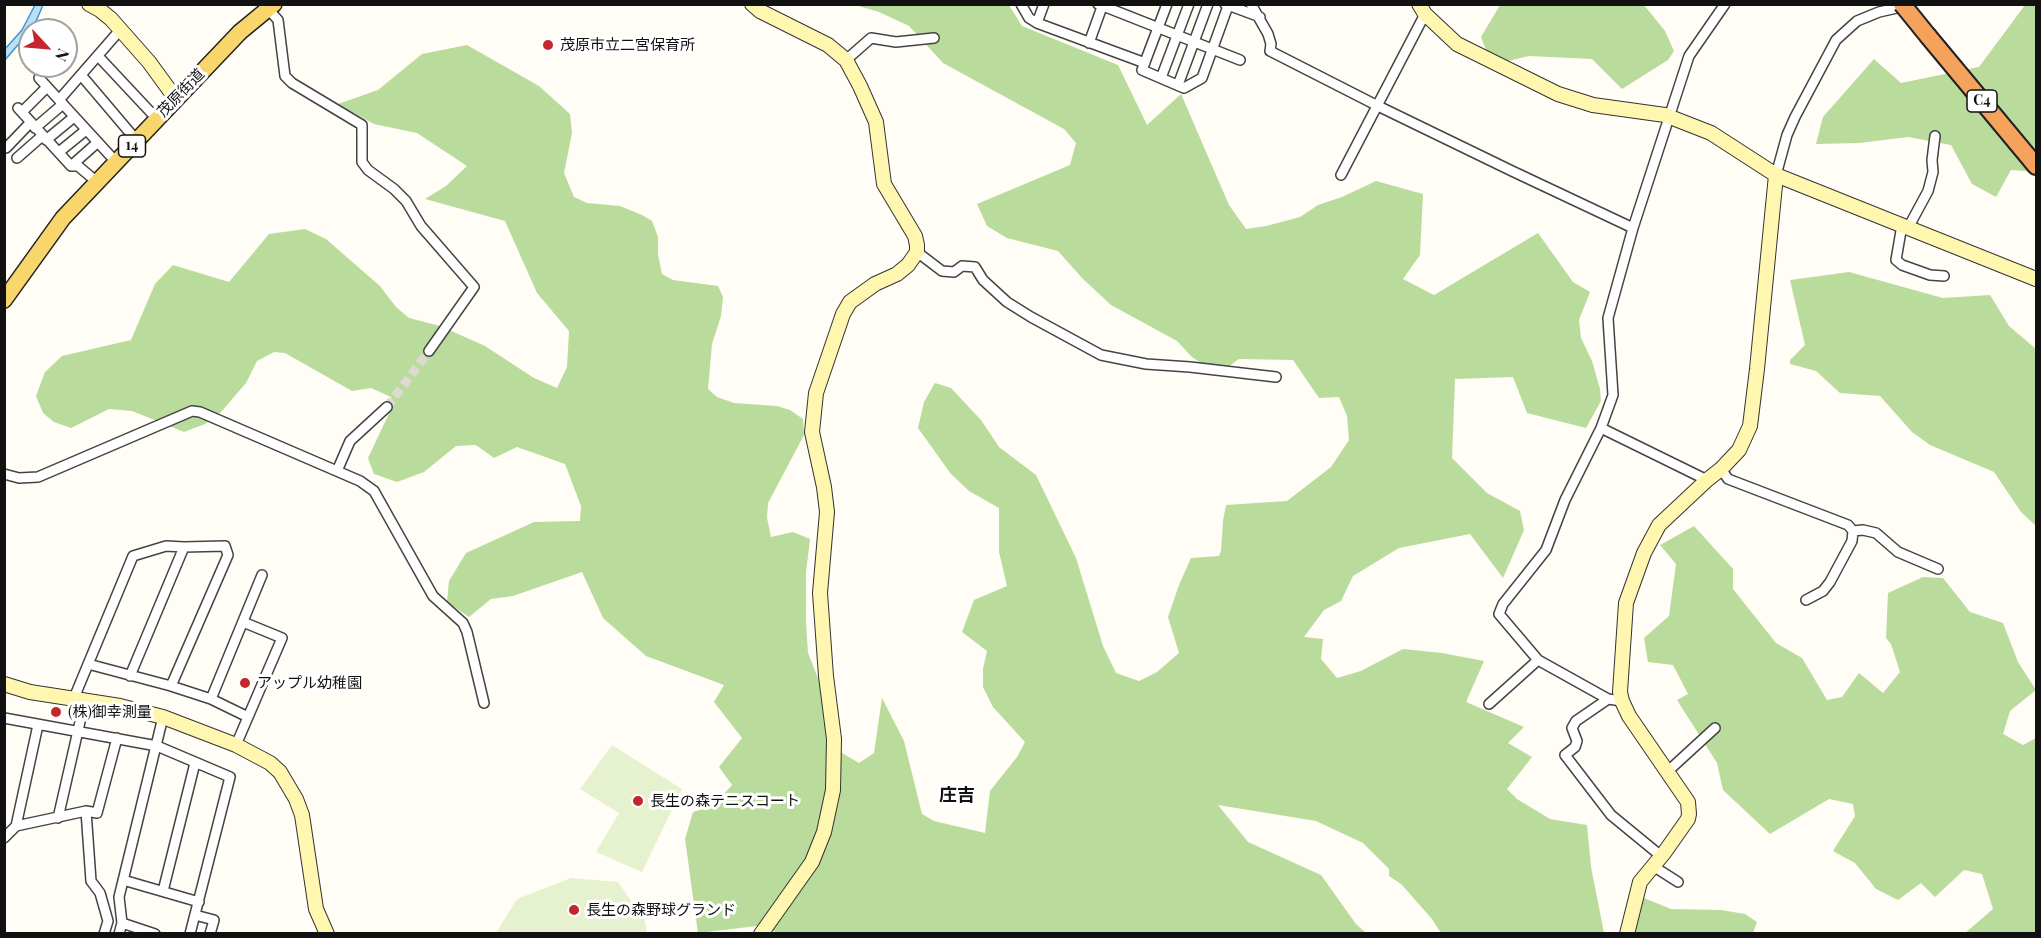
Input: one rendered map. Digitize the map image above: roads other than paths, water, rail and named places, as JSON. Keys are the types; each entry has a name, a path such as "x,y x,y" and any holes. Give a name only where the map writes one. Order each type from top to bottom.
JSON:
{"highway":[{"name":"C4","path":"1902,4 2037,166"}],"main road":[{"name":"茂原街道","path":"4,300 63,218 240,32 271,6"}],"street":[{"path":"89,4 105,14 120,30 149,62 176,99"},
{"path":"752,4 760,11 828,45 846,60 873,114 878,132 884,184 915,236 917,252 908,265 897,274 875,284 850,302 843,314 816,393 812,432 827,512 820,593 826,676 834,739 833,790 824,832 812,862 761,933"},
{"path":"1021,4 1029,18 1037,23 1145,63"},
{"path":"1037,23 1044,4"},
{"path":"1167,4 1143,70 1184,88 1202,78 1227,5 1260,18"},
{"path":"1161,78 1189,4"},
{"path":"1178,85 1208,4"},
{"path":"1251,4 1271,44 1270,51 1378,106 1633,228"},
{"path":"1627,933 1640,882 1688,819 1688,802 1629,716 1615,700 1538,660 1499,614 1503,604 1546,550 1565,500 1601,428 1613,395 1608,318 1633,228 1689,56 1725,4"},
{"path":"1678,882 1611,815 1565,755 1575,747 1577,741 1572,728 1576,721 1615,700 1620,692 1626,603 1644,553 1659,525 1722,469 1738,450 1745,437 1753,410 1776,175 1791,126 1836,40 1852,25 1868,16 1911,4"},
{"path":"1089,43 1101,5 1240,60"},
{"path":"271,6 278,20 285,76 292,83 362,125 362,162 368,170 406,201 421,226 474,287 429,351"},
{"path":"1341,176 1378,106 1422,9 1457,44 1558,94 1593,105 1665,115 1711,133 1776,175 2037,279"},
{"path":"6,148 61,102 120,30"},
{"path":"846,60 871,38 896,42 934,38"},
{"path":"98,56 157,119"},
{"path":"81,75 136,141"},
{"path":"39,78 116,162"},
{"path":"47,87 20,110 71,166 78,166 97,182"},
{"path":"17,158 74,117"},
{"path":"59,152 86,130"},
{"path":"1935,136 1933,172 1928,191 1905,226 1896,260 1902,265 1929,275 1944,276"},
{"path":"71,166 98,142"},
{"path":"917,252 942,271 954,272 963,266 975,267 983,280 1008,302 1101,355 1146,364 1190,366 1276,377"},
{"path":"337,471 350,441 387,407"},
{"path":"4,474 19,478 38,477 192,411 200,412 360,481 374,491 433,596 463,623 484,703"},
{"path":"1601,428 1707,480"},
{"path":"1722,469 1728,479 1848,525 1853,531 1852,541 1830,582 1823,591 1806,600"},
{"path":"1853,531 1863,530 1876,533 1898,552 1938,569"},
{"path":"58,818 88,664 134,556 166,546 225,546 228,555 171,686"},
{"path":"130,676 184,547"},
{"path":"211,699 262,575"},
{"path":"236,745 282,638 243,622"},
{"path":"1489,704 1538,660"},
{"path":"88,664 211,699 248,717"},
{"path":"4,684 30,692 128,707 164,717 236,745 260,757 280,772 296,799 302,815 316,909 327,933"},
{"path":"119,933 122,923 118,897 164,717"},
{"path":"4,718 157,746 230,777 190,933"},
{"path":"4,838 16,826 38,725"},
{"path":"1667,772 1715,728"},
{"path":"16,826 86,811 97,813 117,738"},
{"path":"163,891 195,763"},
{"path":"86,811 91,881 100,893 108,921 104,933"},
{"path":"123,879 199,902"},
{"path":"195,915 214,920 210,933"},
{"path":"122,923 155,933"}],"water":[{"path":"35,5 43,5 37,18 28,18"},
{"path":"18,34 18,45 5,60 5,49"}],"tunnel":[{"path":"387,407 429,351"}],"place":[{"name":"茂原市立二宮保育所","path":"548,45"},
{"name":"アップル幼稚園","path":"245,683"},
{"name":"(株)御幸測量","path":"56,712"},
{"name":"長生の森テニスコート","path":"638,801"},
{"name":"長生の森野球グランド","path":"574,910"}],"district":[{"name":"庄吉","path":"957,795"}]}
